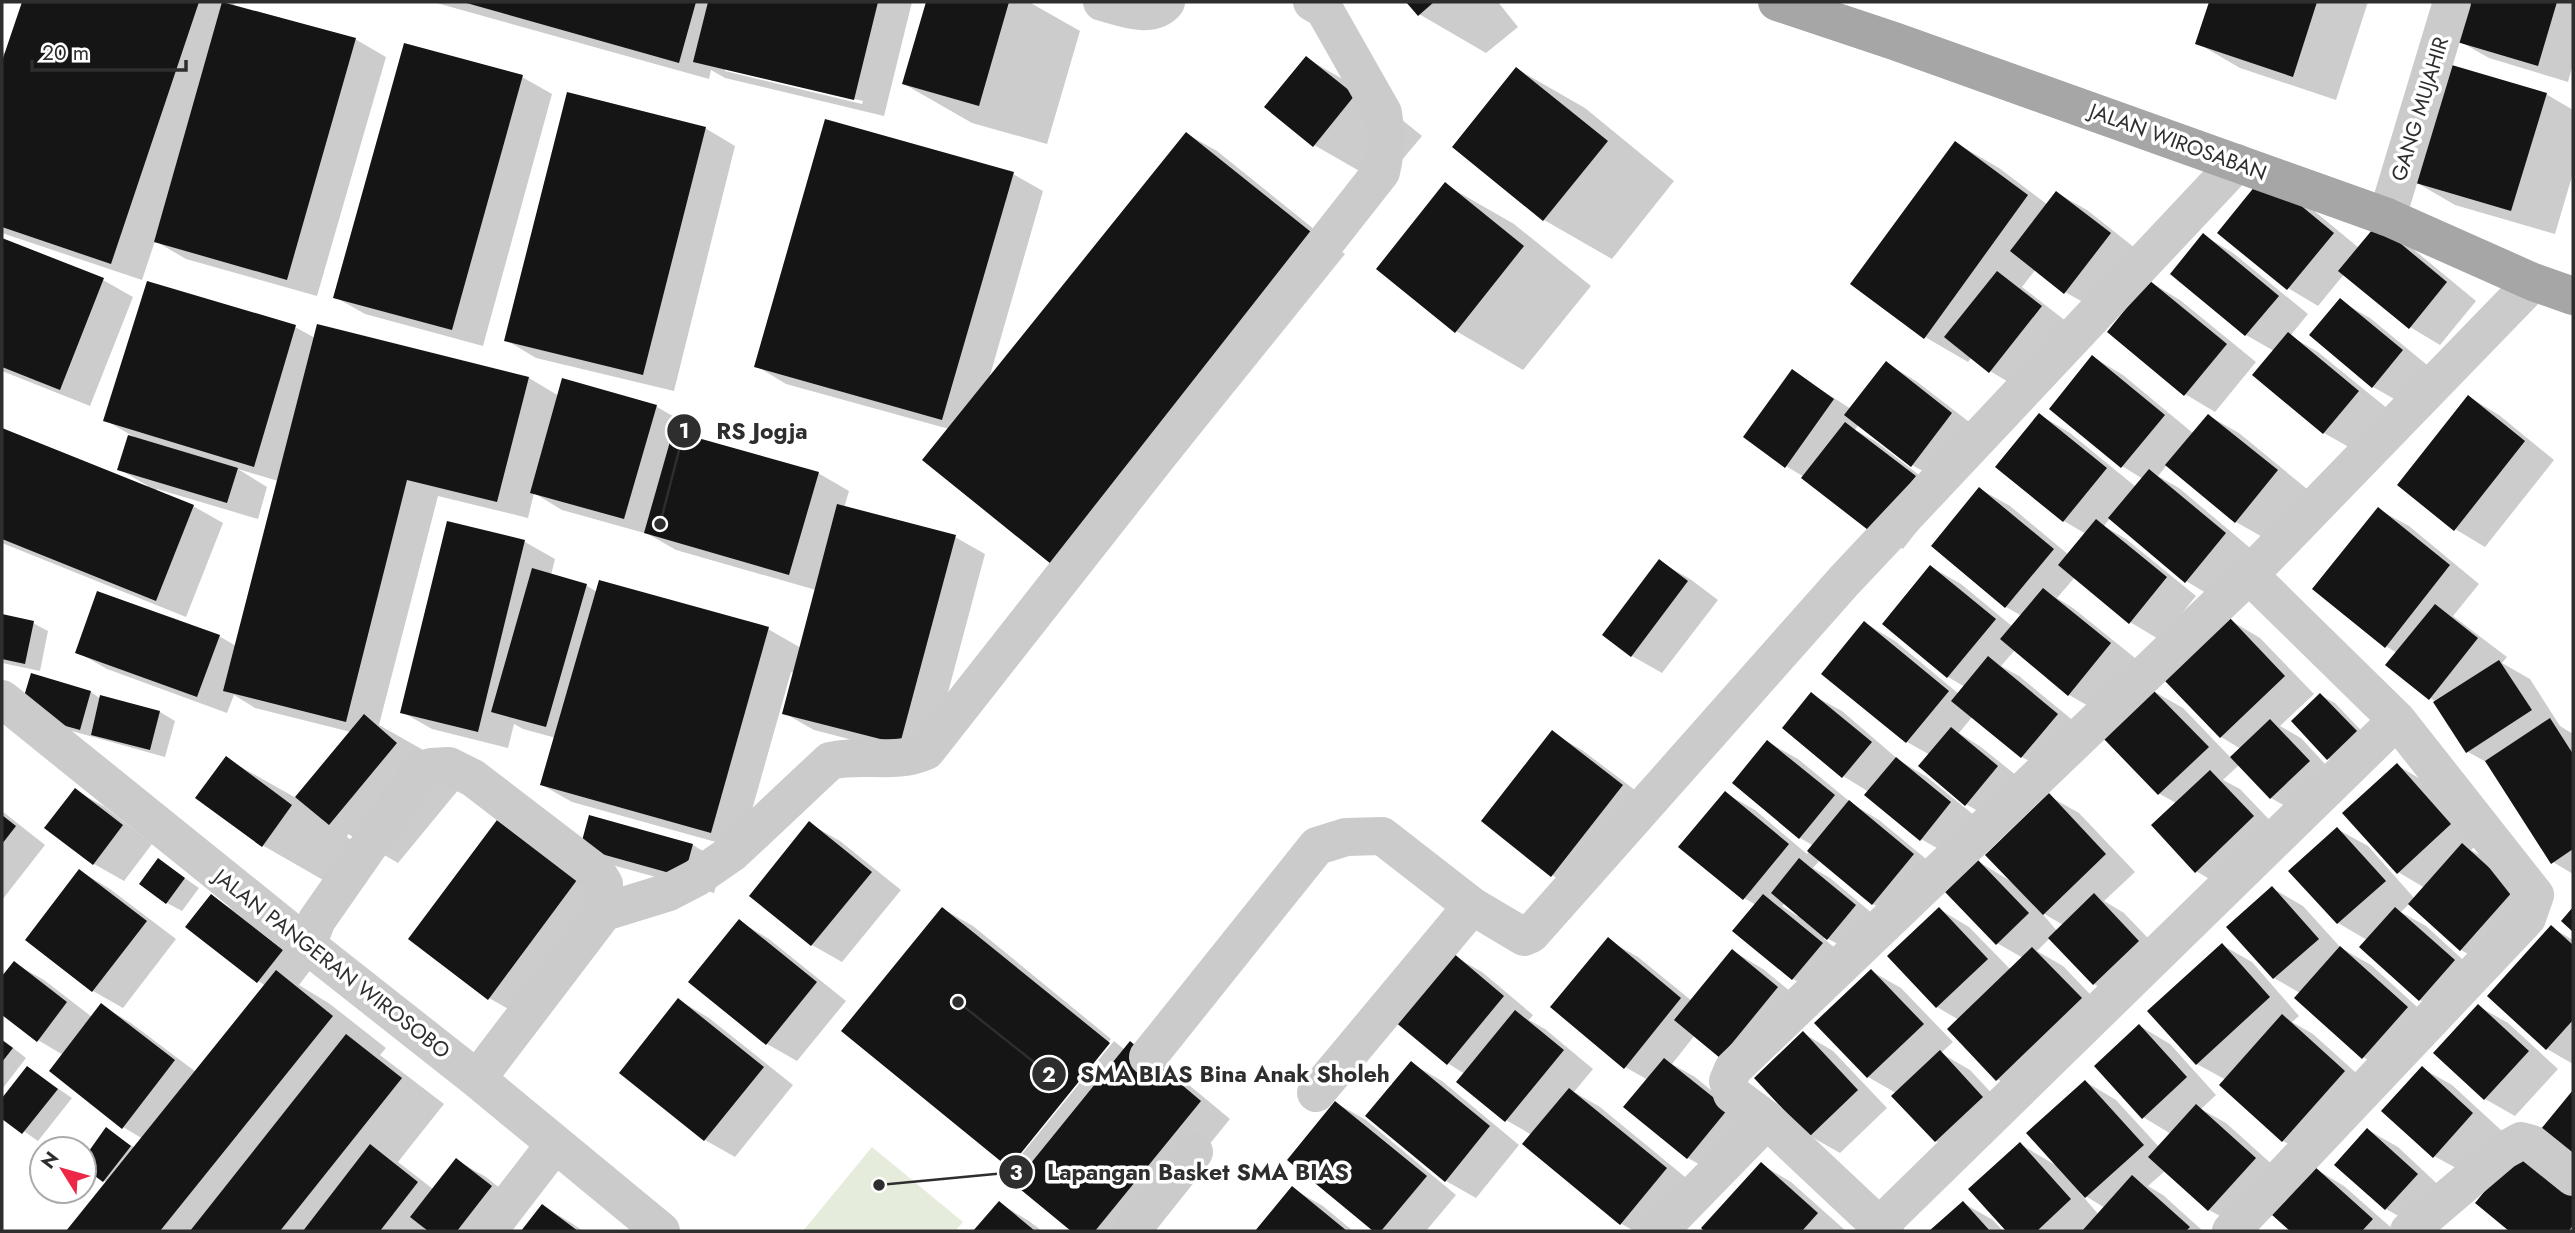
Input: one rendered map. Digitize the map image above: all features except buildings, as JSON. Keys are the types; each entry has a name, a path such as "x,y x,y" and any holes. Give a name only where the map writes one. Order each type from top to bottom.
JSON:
{"main road":[{"name":"JALAN WIROSABAN","path":"1777,2 2387,217 2533,282 2573,296"}],"street":[{"path":"1102,2 1137,12 1161,8 1166,2"},
{"path":"477,1079 604,912 669,892 696,878 732,853 830,761 849,758 908,758 926,751 1381,172 1387,133 1383,113 1324,9 1312,2"},
{"name":"GANG MUJAHIR","path":"2387,217 2452,2"},
{"path":"1148,1056 1317,846 1346,837 1382,836 1472,906 1524,937 1540,927 1844,581 2237,163"},
{"path":"2397,720 1883,1228 1767,1120 1732,1094 1728,1081 1733,1069 2249,575 2533,282"},
{"path":"2231,1231 2527,918 2534,901 2532,888 2397,720 2249,575"},
{"name":"JALAN PANGERAN WIROSOBO","path":"2,699 306,945 477,1079 661,1231"},
{"path":"306,945 317,920 421,771 440,765 449,766 473,778 597,873 604,884 604,912"},
{"path":"1316,1093 1472,906"},
{"path":"1658,1231 1767,1120"},
{"path":"2409,1231 2504,1151 2521,1140 2532,1144 2573,1177"},
{"path":"488,1231 555,1144"},
{"path":"1131,1231 1194,1152"}],"green space":[{"path":"872,1147 963,1222 955,1231 803,1231"}],"place":[{"name":"RS Jogja","path":"660,524"},
{"name":"SMA BIAS Bina Anak Sholeh","path":"958,1002"},
{"name":"Lapangan Basket SMA BIAS","path":"879,1185"}]}
